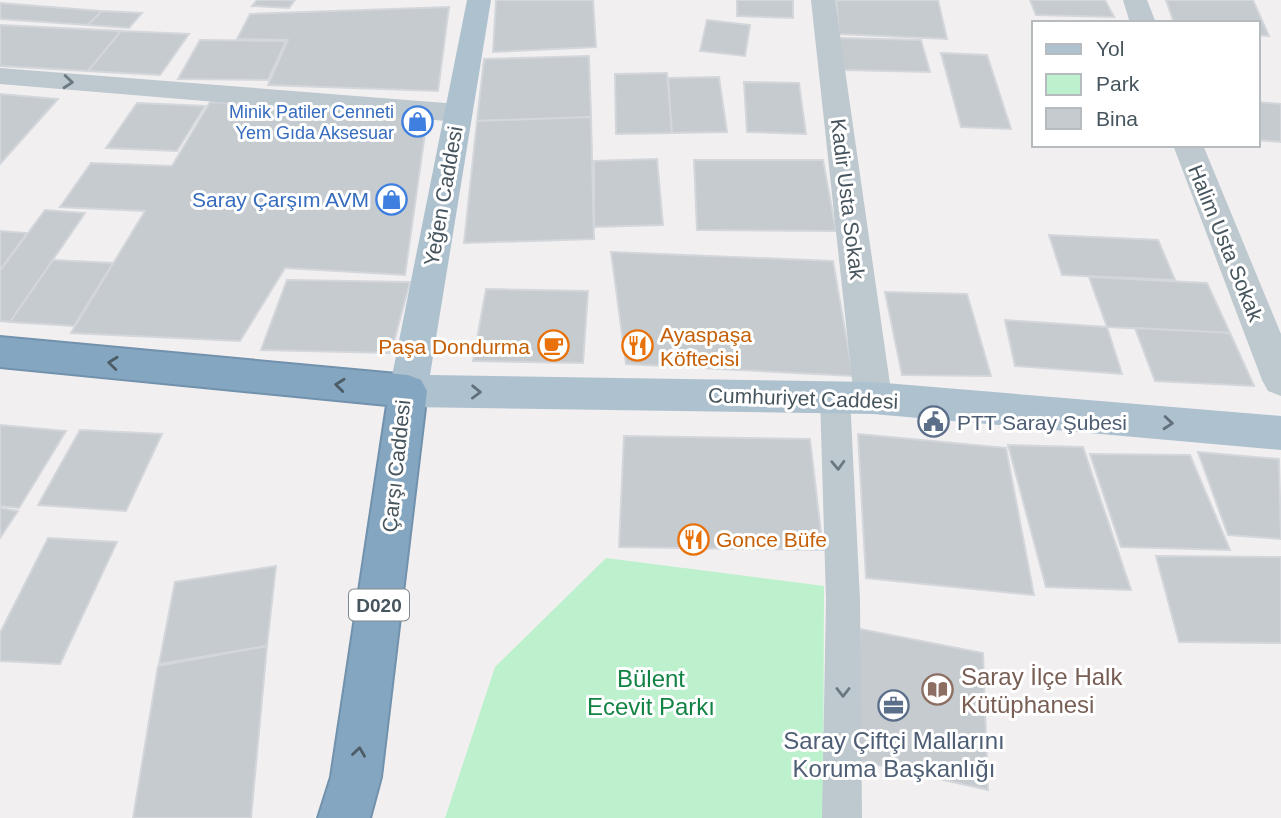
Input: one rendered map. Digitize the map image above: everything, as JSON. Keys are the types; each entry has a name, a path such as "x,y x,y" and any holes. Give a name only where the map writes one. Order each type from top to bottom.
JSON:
{"highway":[{"name":"Çarşı Caddesi","path":"0,352 408,391 356,777 344,818"}],"main road":[{"name":"Yeğen Caddesi","path":"408,391 480,0"},
{"name":"Cumhuriyet Caddesi","path":"408,391 835,396 1281,433"}],"street":[{"name":"Kadir Usta Sokak","path":"823,0 873,398"},
{"path":"1135,0 1142,21"},
{"path":"0,76 458,113"},
{"name":"Halim Usta Sokak","path":"1189,147 1281,380"}],"lane":[{"path":"835,396 843,600 842,818"}],"green space":[{"name":"Bülent Ecevit Parkı","path":"606,558 824,586 823,818 445,818 495,667"}],"building":[{"path":"257,0 295,0 289,8 252,6"},
{"path":"496,0 593,0 596,47 493,52"},
{"path":"737,0 793,0 793,18 737,16"},
{"path":"836,0 938,0 947,39 839,34"},
{"path":"1030,0 1105,0 1114,17 1036,15"},
{"path":"1166,0 1253,0 1269,36 1260,35 1260,21 1173,21"},
{"path":"0,3 102,11 88,25 0,19"},
{"path":"449,7 438,91 268,85 288,40 237,39 250,14"},
{"path":"102,11 142,13 129,28 88,25"},
{"path":"707,20 750,25 745,56 700,51"},
{"path":"0,25 121,31 88,71 0,66"},
{"path":"121,31 189,34 160,75 88,71"},
{"path":"839,38 921,40 930,72 844,70"},
{"path":"200,40 286,41 268,80 178,79"},
{"path":"941,53 987,55 1011,129 961,127"},
{"path":"589,56 591,117 477,121 484,59"},
{"path":"667,73 672,133 616,134 615,74"},
{"path":"719,77 727,132 672,133 668,78"},
{"path":"744,82 799,83 806,134 747,132"},
{"path":"0,94 58,99 0,164"},
{"path":"210,102 428,112 405,275 285,268 240,341 71,333 145,211 60,207 91,163 172,166"},
{"path":"1260,102 1281,104 1281,142 1260,140"},
{"path":"137,103 205,106 177,151 106,148"},
{"path":"591,117 594,239 464,243 477,121"},
{"path":"657,159 663,225 594,227 594,161"},
{"path":"694,160 823,160 836,231 697,230"},
{"path":"45,210 85,213 10,322 0,321 0,271"},
{"path":"0,231 27,233 0,270"},
{"path":"1049,235 1158,240 1175,280 1062,275"},
{"path":"611,252 833,261 853,376 626,364"},
{"path":"53,260 113,263 74,326 10,322"},
{"path":"1089,277 1207,283 1230,333 1107,327"},
{"path":"287,280 410,282 391,353 261,350"},
{"path":"486,289 588,291 583,363 473,361"},
{"path":"885,292 967,294 991,376 902,375"},
{"path":"1005,320 1107,327 1122,374 1015,366"},
{"path":"1135,328 1230,333 1254,386 1155,381"},
{"path":"0,425 66,431 19,508 0,506"},
{"path":"80,430 162,434 126,511 38,505"},
{"path":"858,434 1006,448 1034,595 866,578"},
{"path":"624,436 810,439 823,550 619,547"},
{"path":"1008,445 1083,447 1131,590 1046,587"},
{"path":"1198,452 1279,459 1281,539 1228,535"},
{"path":"1090,454 1190,455 1230,550 1121,547"},
{"path":"0,508 18,511 0,538"},
{"path":"48,538 117,542 60,664 0,661 0,633"},
{"path":"1156,556 1281,557 1281,643 1179,642"},
{"path":"276,566 267,646 159,664 175,582"},
{"path":"860,629 983,653 988,790 855,760"},
{"path":"267,646 251,818 133,818 158,666"}],"place":[{"name":"Minik Patiler Cenneti Yem Gıda Aksesuar","path":"417,122"},
{"name":"Saray Çarşım AVM","path":"392,199"},
{"name":"Paşa Dondurma","path":"553,346"},
{"name":"Ayaspaşa Köftecisi","path":"637,346"},
{"name":"PTT Saray Şubesi","path":"934,422"},
{"name":"Gonce Büfe","path":"693,539"},
{"name":"Saray İlçe Halk Kütüphanesi","path":"938,690"},
{"name":"Saray Çiftçi Mallarını Koruma Başkanlığı","path":"894,706"}]}
